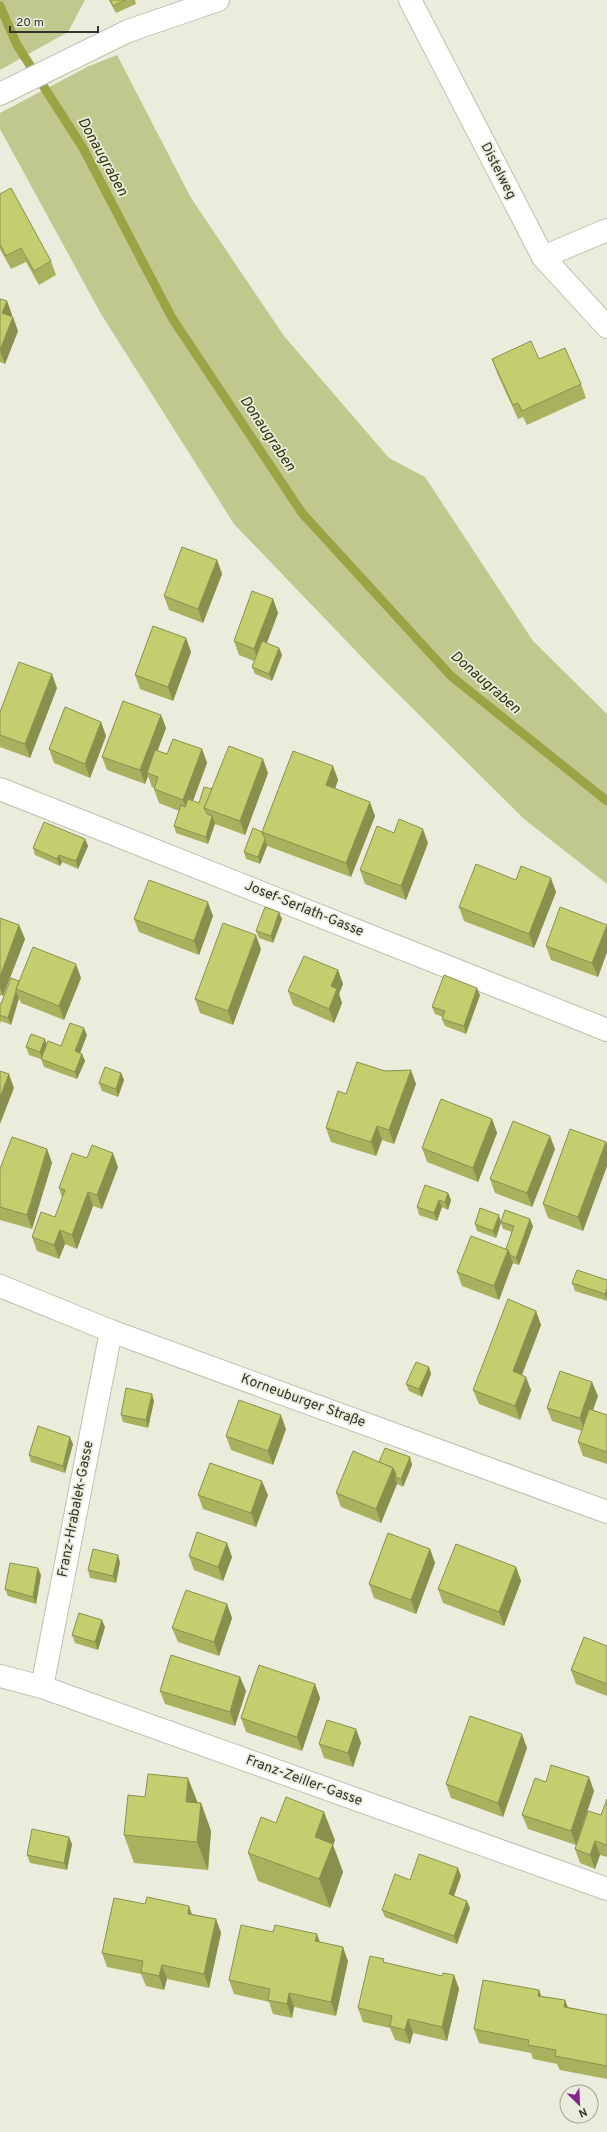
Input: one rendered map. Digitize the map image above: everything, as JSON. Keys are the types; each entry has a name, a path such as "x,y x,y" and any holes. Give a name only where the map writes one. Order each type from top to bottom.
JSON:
{"street":[{"path":"0,94 128,31 218,0"},
{"name":"Distelweg","path":"410,0 543,257 607,327"},
{"path":"543,257 607,230"},
{"name":"Josef-Serlath-Gasse","path":"0,789 607,1030"},
{"name":"Korneuburger Straße","path":"0,1286 111,1331 607,1512"},
{"name":"Franz-Hrabalek-Gasse","path":"42,1687 111,1331"},
{"name":"Franz-Zeiller-Gasse","path":"0,1676 42,1687 607,1889"}],"green space":[{"path":"0,0 85,0 68,32 0,70"},
{"path":"117,55 191,198 284,336 389,458 425,477 533,641 607,714 607,884 524,819 377,673 234,524 101,314 0,129 0,113 89,66"}],"building":[{"path":"110,0 125,0 113,6"},
{"path":"11,188 51,261 34,271 21,248 6,256 0,244 0,194"},
{"path":"0,299 7,301 2,313 13,317 0,350"},
{"path":"531,341 539,359 565,348 581,384 522,411 518,403 513,405 492,359"},
{"path":"182,547 217,560 198,609 164,596"},
{"path":"252,591 273,599 254,649 234,641"},
{"path":"153,626 186,638 168,687 135,675"},
{"path":"262,641 279,648 269,674 252,667"},
{"path":"19,662 52,674 25,744 0,735 0,712"},
{"path":"123,701 161,715 140,770 102,757"},
{"path":"65,707 101,722 85,764 49,749"},
{"path":"173,739 202,749 183,800 154,789 158,777 147,773 155,750 167,754"},
{"path":"229,746 263,759 240,821 204,808"},
{"path":"293,751 333,766 326,785 370,802 346,863 262,832"},
{"path":"204,787 212,789 204,808 207,814 212,816 206,837 174,826 181,805 185,807 188,799 199,803"},
{"path":"399,819 423,829 401,886 360,870 377,826 394,833"},
{"path":"44,822 85,839 76,861 59,855 57,859 33,848"},
{"path":"253,828 262,832 265,839 258,857 244,852"},
{"path":"476,864 516,880 521,866 551,878 529,934 459,907"},
{"path":"149,880 208,902 194,941 134,919"},
{"path":"265,907 279,912 271,936 256,931"},
{"path":"560,907 607,925 592,963 546,946"},
{"path":"0,918 19,925 0,977"},
{"path":"223,923 256,935 228,1011 195,999"},
{"path":"33,947 76,964 59,1006 16,989"},
{"path":"304,956 338,970 331,986 337,989 329,1009 288,991"},
{"path":"444,975 477,988 464,1026 442,1019 445,1011 432,1007"},
{"path":"11,978 19,981 8,1018 0,1015 0,1003 1,1004"},
{"path":"70,1023 84,1028 75,1051 82,1054 75,1072 41,1059 48,1041 61,1046"},
{"path":"31,1034 45,1039 40,1052 26,1047"},
{"path":"357,1062 385,1071 411,1070 389,1130 377,1126 371,1142 326,1128 338,1091 346,1094"},
{"path":"105,1067 121,1073 116,1089 99,1083"},
{"path":"0,1071 9,1074 0,1097"},
{"path":"441,1099 492,1119 473,1168 422,1148"},
{"path":"513,1121 550,1136 527,1193 490,1179"},
{"path":"570,1129 606,1142 578,1217 543,1204"},
{"path":"12,1137 47,1149 27,1215 0,1207 0,1169"},
{"path":"92,1145 113,1153 97,1195 88,1192 72,1235 60,1230 54,1245 32,1237 41,1212 55,1217 65,1190 59,1188 72,1153 87,1158"},
{"path":"425,1185 448,1193 445,1202 439,1200 434,1213 417,1207"},
{"path":"480,1208 499,1215 493,1231 475,1224"},
{"path":"505,1210 530,1219 516,1258 510,1255 506,1249 514,1226 501,1222"},
{"path":"471,1236 508,1250 494,1286 457,1272"},
{"path":"577,1270 607,1280 607,1289 605,1294 572,1283"},
{"path":"508,1299 536,1311 513,1371 526,1377 515,1406 473,1390"},
{"path":"416,1362 429,1367 419,1389 406,1384"},
{"path":"560,1371 592,1382 580,1418 547,1408"},
{"path":"126,1388 152,1394 146,1420 121,1415"},
{"path":"239,1400 281,1415 268,1451 226,1436"},
{"path":"589,1409 607,1415 607,1452 578,1442"},
{"path":"38,1426 70,1437 63,1466 29,1455"},
{"path":"385,1448 410,1457 401,1479 395,1477 396,1474 393,1468 379,1462"},
{"path":"353,1451 393,1468 376,1509 336,1493"},
{"path":"210,1463 262,1481 251,1513 198,1495"},
{"path":"197,1532 227,1543 218,1567 189,1556"},
{"path":"388,1533 430,1549 411,1600 369,1584"},
{"path":"456,1544 516,1567 499,1612 438,1589"},
{"path":"93,1549 118,1555 113,1576 88,1570"},
{"path":"10,1563 38,1568 33,1597 5,1589"},
{"path":"186,1590 227,1604 214,1642 172,1628"},
{"path":"79,1613 102,1620 95,1642 72,1635"},
{"path":"584,1637 607,1646 607,1684 571,1670"},
{"path":"171,1655 240,1677 230,1712 160,1691"},
{"path":"259,1665 315,1684 297,1737 241,1718"},
{"path":"470,1716 522,1734 498,1803 446,1784"},
{"path":"327,1720 356,1729 348,1753 319,1744"},
{"path":"551,1765 589,1777 571,1831 522,1815 535,1778 546,1782"},
{"path":"148,1774 188,1778 186,1802 201,1803 197,1842 124,1835 128,1795 145,1797"},
{"path":"286,1797 324,1812 315,1837 333,1844 319,1879 248,1853 261,1817 276,1823"},
{"path":"607,1799 607,1845 595,1841 590,1855 575,1849 588,1811 601,1815"},
{"path":"32,1829 69,1837 64,1863 27,1855"},
{"path":"419,1854 458,1868 449,1894 467,1901 454,1936 382,1910 395,1874 410,1880"},
{"path":"147,1897 189,1906 188,1914 216,1919 204,1974 162,1965 159,1976 141,1972 143,1961 102,1953 114,1898 145,1904"},
{"path":"241,1925 273,1932 275,1925 317,1934 315,1941 343,1947 331,2002 289,1993 287,2004 268,2000 270,1989 229,1980"},
{"path":"370,1956 384,1959 383,1962 442,1976 443,1973 454,1975 442,2027 408,2019 405,2030 390,2026 392,2016 358,2008"},
{"path":"483,1980 539,1990 538,1996 565,2000 564,2007 607,2015 607,2066 555,2056 556,2050 528,2045 529,2040 474,2029"}],"waterway":[{"name":"Donaugraben","path":"0,6 17,45 83,148 172,318 302,513 451,676 607,801"}]}
